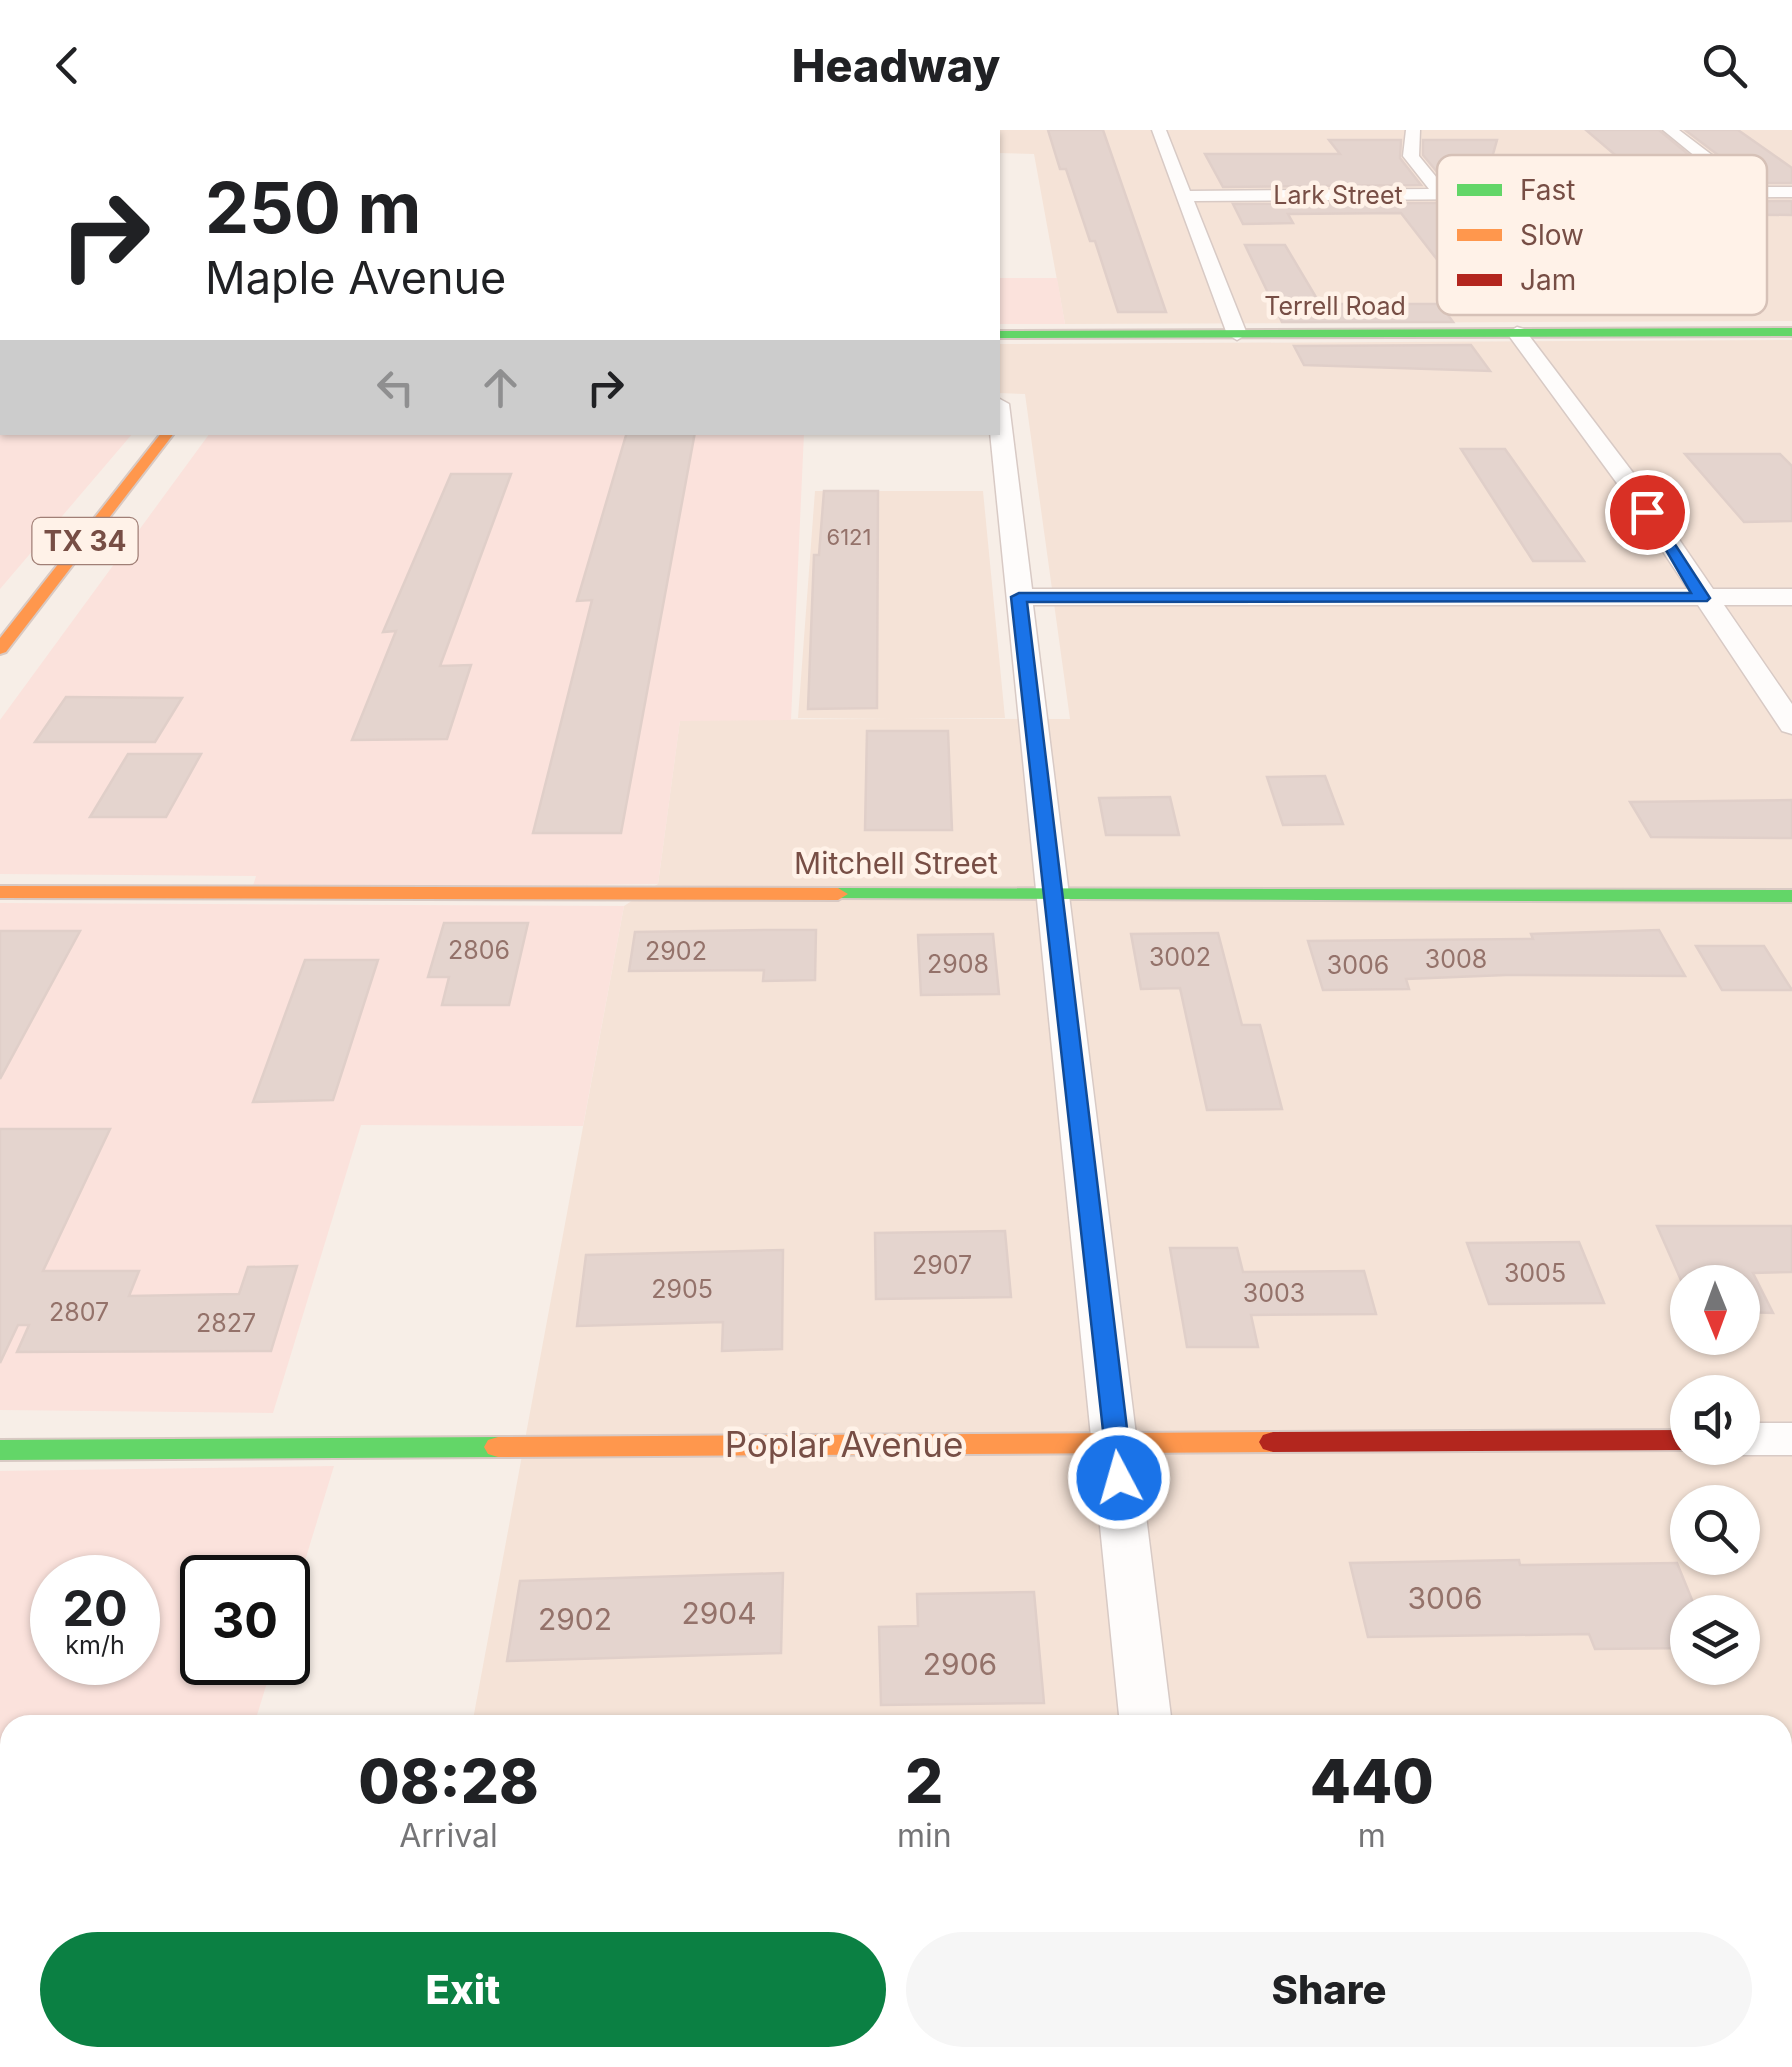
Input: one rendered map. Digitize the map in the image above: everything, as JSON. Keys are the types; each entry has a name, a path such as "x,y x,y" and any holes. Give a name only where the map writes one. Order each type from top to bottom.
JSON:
{"street":[{"path":"1158,130 1237,334"},
{"path":"1413,130 1411,156 1437,189"},
{"path":"1670,130 1702,155"},
{"name":"Lark Street","path":"1184,196 1437,194"},
{"name":"Terrell Road","path":"1000,335 1792,332"},
{"path":"1517,333 1629,483 1702,598 1792,725"},
{"path":"1000,422 1145,1715"},
{"name":"TX 34","path":"0,649 167,435"},
{"path":"1019,597 1792,597"},
{"name":"Mitchell Street","path":"0,892 1792,896"},
{"path":"1760,1440 1792,1439"},
{"name":"Poplar Avenue","path":"0,1450 1670,1440"}],"shaded area":[{"path":"1000,130 1792,130 1792,321 1065,324 1034,154 1000,153"},
{"path":"1000,278 1057,278 1065,324 1000,324"},
{"path":"1792,340 1792,1715 474,1715 624,906 658,884 680,720 893,719 798,718 815,491 983,491 1005,718 901,719 1070,719 1025,394 1000,393 1000,344"},
{"path":"0,435 131,435 0,589"},
{"path":"209,435 804,435 791,720 680,721 658,884 252,889 256,876 0,874 0,720"},
{"path":"0,903 624,906 583,1126 361,1125 273,1413 0,1410"},
{"path":"334,1466 307,1555 180,1555 180,1685 266,1685 257,1715 0,1715 0,1471"}],"building":[{"path":"1048,130 1103,130 1166,312 1118,312 1095,241 1090,241 1066,169 1060,169"},
{"path":"1586,130 1659,130 1689,155 1615,155"},
{"path":"1685,130 1738,130 1792,168 1792,183 1767,183 1767,155 1718,155"},
{"path":"1329,140 1401,140 1400,158 1421,185 1223,187 1205,154 1340,154"},
{"path":"1423,140 1497,140 1493,155 1437,155 1437,172 1423,155"},
{"path":"1767,201 1792,201 1792,215 1767,215"},
{"path":"1437,203 1437,259 1401,213 1288,214 1293,223 1243,224 1233,204"},
{"path":"1245,245 1285,245 1320,304 1437,304 1437,315 1448,315 1453,322 1282,322"},
{"path":"1471,345 1490,371 1304,365 1294,346"},
{"path":"626,435 694,435 621,833 533,833 592,600 577,601"},
{"path":"1461,449 1505,449 1584,561 1533,561"},
{"path":"1685,454 1780,454 1792,466 1792,521 1744,522"},
{"path":"451,474 511,474 440,666 471,665 447,739 352,740 396,631 383,632"},
{"path":"824,491 878,491 877,708 808,709 814,555 819,555"},
{"path":"66,697 182,698 155,742 35,742"},
{"path":"867,731 948,731 952,830 865,830"},
{"path":"128,754 201,754 166,817 90,817"},
{"path":"1325,776 1343,824 1283,825 1267,777"},
{"path":"1170,797 1179,835 1106,835 1099,798"},
{"path":"1792,800 1792,838 1651,837 1630,802"},
{"path":"444,923 528,923 509,1005 442,1005 449,977 428,977"},
{"path":"816,930 815,980 763,981 764,970 629,971 635,932"},
{"path":"1659,930 1685,976 1506,975 1406,979 1409,989 1323,990 1308,941 1533,939 1531,934"},
{"path":"0,931 80,931 0,1079"},
{"path":"1218,933 1242,1025 1260,1025 1282,1109 1207,1110 1180,988 1141,989 1131,934"},
{"path":"993,934 999,994 921,995 918,935"},
{"path":"1696,946 1764,946 1792,990 1722,990"},
{"path":"305,960 378,960 333,1100 253,1102"},
{"path":"0,1129 110,1129 43,1271 139,1271 129,1296 239,1294 248,1267 297,1266 271,1351 17,1352 29,1325 18,1325 0,1363"},
{"path":"1657,1226 1792,1226 1792,1272 1760,1273 1760,1265 1674,1265"},
{"path":"1005,1231 1011,1297 876,1299 875,1233"},
{"path":"1579,1242 1604,1303 1489,1304 1467,1243"},
{"path":"1170,1248 1237,1248 1243,1272 1364,1271 1376,1314 1251,1315 1258,1347 1187,1347"},
{"path":"783,1250 782,1349 722,1351 723,1322 577,1326 586,1255"},
{"path":"1760,1287 1773,1313 1760,1313"},
{"path":"1519,1560 1520,1565 1670,1563 1670,1575 1682,1575 1690,1595 1670,1595 1670,1648 1595,1649 1589,1634 1368,1637 1350,1563"},
{"path":"783,1573 781,1653 507,1661 520,1581"},
{"path":"1034,1592 1044,1703 881,1705 879,1627 918,1626 917,1594"}],"traffic: fast":[{"path":"1000,335 1792,332"},
{"path":"838,894 1792,896"},
{"path":"0,1450 498,1447"}],"traffic: slow":[{"path":"0,649 167,435"},
{"path":"0,892 838,894"},
{"path":"498,1447 1273,1442"}],"traffic: jam":[{"path":"1273,1442 1670,1440"}],"route":[{"path":"1119,1478 1019,597 1702,598 1647,512"}]}
